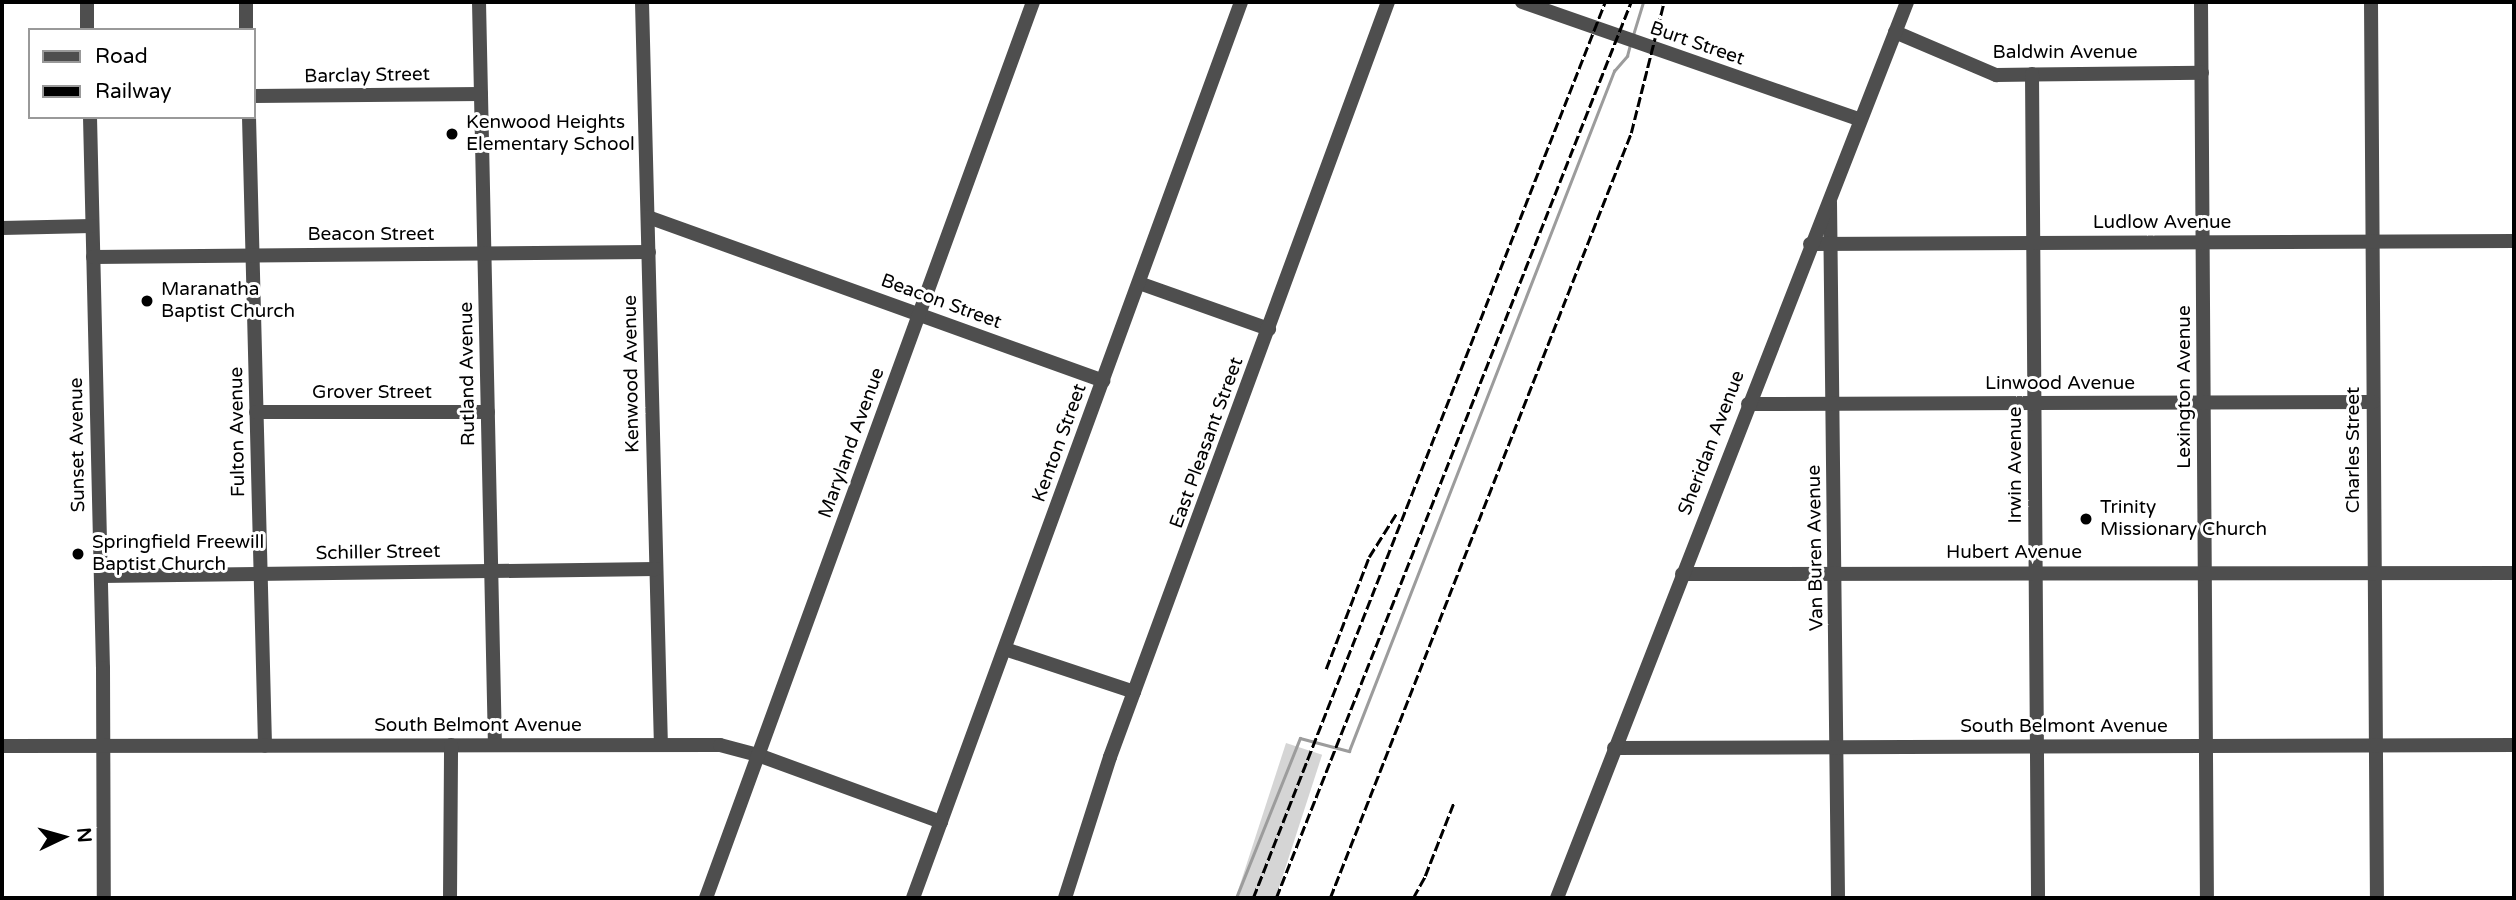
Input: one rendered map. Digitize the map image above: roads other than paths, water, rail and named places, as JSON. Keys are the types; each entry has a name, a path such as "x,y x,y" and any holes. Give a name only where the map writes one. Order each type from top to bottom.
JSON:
{"street":[{"path":"87,2 87,28"},
{"path":"246,2 246,28"},
{"name":"Rutland Avenue","path":"479,2 495,745"},
{"name":"Kenwood Avenue","path":"642,2 661,745"},
{"name":"Maryland Avenue","path":"706,898 1033,2"},
{"name":"Kenton Street","path":"914,898 1241,2"},
{"name":"East Pleasant Street","path":"1065,898 1134,692 1388,2"},
{"name":"Burt Street","path":"1522,2 1860,120"},
{"name":"Sheridan Avenue","path":"1557,898 1810,244 1907,2"},
{"name":"Lexington Avenue","path":"2201,2 2207,898"},
{"name":"Charles Street","path":"2371,2 2377,898"},
{"name":"Baldwin Avenue","path":"1895,32 1983,72 2202,73"},
{"name":"Irwin Avenue","path":"2032,74 2038,898"},
{"name":"Barclay Street","path":"256,96 481,94"},
{"name":"Sunset Avenue","path":"90,119 101,576 104,898"},
{"name":"Fulton Avenue","path":"249,119 265,746"},
{"name":"Van Buren Avenue","path":"1829,197 1838,898"},
{"name":"Beacon Street","path":"648,217 1103,381"},
{"path":"2,228 92,226"},
{"name":"Ludlow Avenue","path":"1810,244 2514,242"},
{"name":"Beacon Street","path":"93,257 649,252"},
{"path":"1139,283 1269,329"},
{"name":"Linwood Avenue","path":"1748,404 2373,402"},
{"name":"Grover Street","path":"256,412 488,412"},
{"name":"Schiller Street","path":"101,576 656,569"},
{"name":"Hubert Avenue","path":"1682,574 2514,573"},
{"path":"1005,649 1134,692"},
{"path":"450,898 451,745"},
{"name":"South Belmont Avenue","path":"2,746 720,745 758,755 941,822"},
{"name":"South Belmont Avenue","path":"1614,748 2514,745"}],"waterway":[{"path":"1633,35 1643,2"},
{"path":"1236,898 1300,738 1349,751 1614,71 1627,56 1630,45"}],"railway":[{"path":"1253,898 1605,2"},
{"path":"1276,898 1631,2"},
{"path":"1330,898 1631,133 1664,2"},
{"path":"1326,669 1369,557 1396,514"},
{"path":"1413,898 1425,876 1454,802"}],"place":[{"name":"Kenwood Heights Elementary School","path":"452,134"},
{"name":"Maranatha Baptist Church","path":"147,301"},
{"name":"Trinity Missionary Church","path":"2086,519"},
{"name":"Springfield Freewill Baptist Church","path":"78,554"}]}
